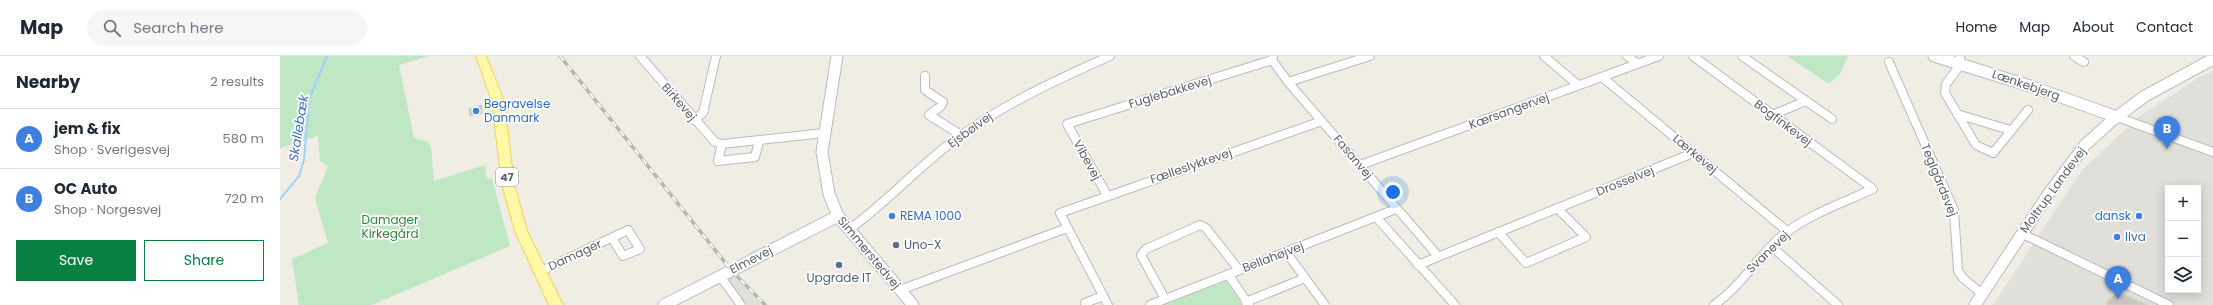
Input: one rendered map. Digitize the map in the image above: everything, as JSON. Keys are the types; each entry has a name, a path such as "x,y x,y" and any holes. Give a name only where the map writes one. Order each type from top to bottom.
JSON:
{"main road":[{"name":"47","path":"481,56 498,101 513,205 521,232 556,305"}],"street":[{"name":"Birkevej","path":"640,56 694,120 715,142 722,144"},
{"path":"694,120 703,113 716,56"},
{"name":"Simmerstedvej","path":"837,56 822,152 825,174 838,216 848,230 913,305"},
{"name":"Ejsbølvej","path":"848,230 863,220 961,135 1010,103 1110,56"},
{"path":"1343,56 1348,63"},
{"path":"1288,82 1370,56"},
{"path":"1544,56 1578,85"},
{"path":"1627,56 1637,64"},
{"name":"Kærsangervej","path":"1360,165 1659,56"},
{"name":"Bogfinkevej","path":"1693,56 1873,189"},
{"path":"1742,56 1832,120"},
{"name":"Lænkebjerg","path":"1934,56 1961,60 2117,117"},
{"path":"2074,56 2084,62"},
{"name":"Fasanvej","path":"1273,58 1288,82 1438,256"},
{"name":"Fuglebakkevej","path":"1067,124 1273,58"},
{"name":"Moltrup Landevej","path":"1975,305 2021,233 2068,166 2085,145 2117,117 2171,80 2213,59"},
{"path":"1961,60 1946,84 1945,93 1976,145 1994,153 2010,130 2028,110"},
{"name":"Teglgårdsvej","path":"1889,62 1954,210 1958,271 1963,278 1982,294"},
{"path":"925,76 925,90 943,102 941,106 929,115 961,135"},
{"name":"Lærkevej","path":"1602,77 1788,232"},
{"path":"1772,114 1806,101"},
{"path":"1958,114 2010,130"},
{"path":"2117,117 2213,152"},
{"name":"Fælleslykkevej","path":"1067,228 1060,213 1107,195 1322,121"},
{"name":"Vibevej","path":"1067,124 1107,195"},
{"path":"759,140 755,157 718,161 722,144 759,140 824,133"},
{"name":"Drosselvej","path":"1418,265 1693,153"},
{"name":"Svanevej","path":"1714,305 1723,298 1771,246 1800,223 1873,189"},
{"path":"1498,232 1526,263 1586,237 1557,208"},
{"name":"Bellahøjvej","path":"1150,305 1396,209"},
{"name":"Elmevej","path":"664,305 838,216"},
{"path":"1376,217 1455,305"},
{"path":"1165,299 1141,254 1146,249 1191,228 1200,225 1206,228 1239,270"},
{"path":"900,290 1067,228 1108,305"},
{"path":"2021,233 2169,305"},
{"name":"Damager","path":"539,272 612,238"},
{"path":"1771,246 1838,305"},
{"path":"1286,252 1323,304"},
{"path":"1228,274 1248,303 1305,278"},
{"path":"720,276 741,305"},
{"path":"1087,305 1085,303 1103,296"}],"shaded area":[{"path":"2213,71 2213,305 1993,305 2082,170 2140,116 2201,76"},
{"path":"733,275 761,305 746,305 726,279"}],"green space":[{"name":"Damager Kirkegård","path":"280,56 429,56 399,65 414,138 428,142 431,146 434,181 485,165 487,179 492,178 510,246 372,305 299,305 292,259 328,243 315,198 328,166 320,161 318,136 280,148"},
{"path":"1787,56 1848,56 1840,74 1829,84"},
{"path":"1226,281 1243,305 1162,305"}],"building":[{"name":"Begravelse Danmark","path":"482,105 482,113 470,116 469,109"},
{"path":"2119,292 2147,305 2106,305 2109,299"}],"waterway":[{"name":"Skallebæk","path":"280,199 299,176 304,160 309,100 327,56"}],"railway":[{"path":"560,56 731,270 765,305"}],"place":[{"name":"Begravelse Danmark","path":"476,111"},
{"name":"OC Auto","path":"2167,149"},
{"name":"REMA 1000","path":"892,216"},
{"name":"dansk","path":"2139,216"},
{"name":"Ilva","path":"2117,237"},
{"name":"Uno-X","path":"896,245"},
{"name":"Upgrade IT","path":"839,265"},
{"name":"jem & fix","path":"2118,299"}]}
